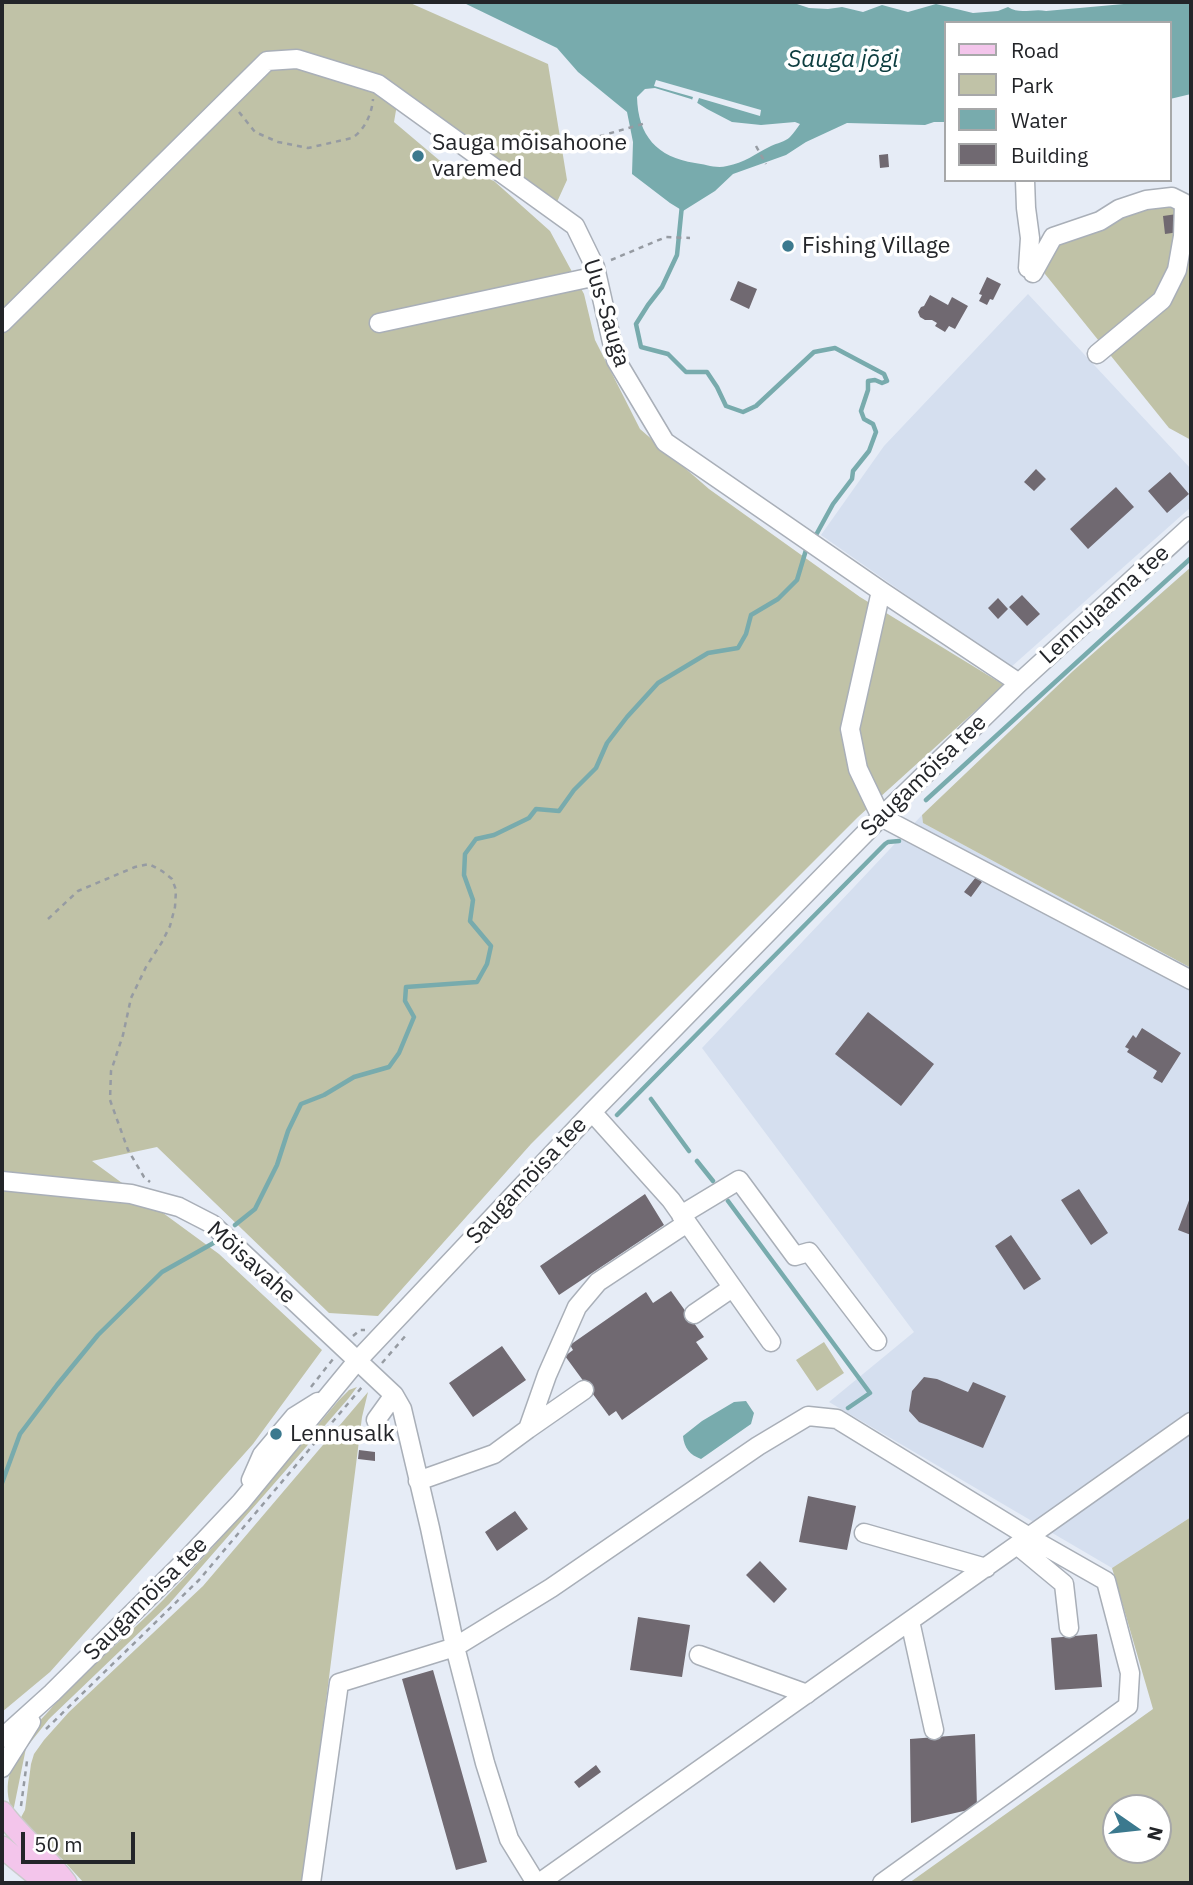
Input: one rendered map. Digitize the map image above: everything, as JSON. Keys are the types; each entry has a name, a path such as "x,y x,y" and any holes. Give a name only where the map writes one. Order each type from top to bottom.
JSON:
{"main road":[{"path":"11,1811 12,1825 54,1866 66,1883"},
{"path":"2,1847 46,1883"}],"street":[{"name":"Uus-Sauga","path":"2,323 267,61 297,59 378,84 575,226 596,272 616,360 665,442 1019,683"},
{"path":"1026,182 1031,270 1053,237 1100,221 1119,209 1146,200 1172,197 1184,202 1183,236 1177,270 1162,300 1097,354"},
{"path":"379,323 596,272"},
{"name":"Lennujaama tee","path":"1019,683 1191,526"},
{"path":"881,591 850,729 858,769 881,817 1191,979"},
{"name":"Saugamõisa tee","path":"2,1738 52,1693 241,1502 358,1361 592,1112 881,817 1019,683"},
{"path":"592,1112 671,1200 771,1342"},
{"path":"528,1429 547,1375 577,1307 598,1282 739,1180 795,1256 809,1252 877,1341"},
{"name":"Mõisavahe","path":"2,1181 131,1194 179,1208 212,1224 394,1395"},
{"path":"694,1314 732,1288"},
{"path":"418,1480 494,1454 584,1390"},
{"path":"376,1420 394,1395 402,1409 455,1647 485,1763 509,1839 538,1883 1191,1422"},
{"path":"311,1883 339,1682 455,1647 551,1588 758,1446 808,1416 837,1419 1023,1541 1106,1581 1130,1673 1128,1706 882,1883"},
{"path":"864,1532 986,1568"},
{"path":"1023,1541 1064,1584 1069,1628"},
{"path":"910,1621 934,1730"},
{"path":"699,1655 807,1695"},
{"name":"Saugamõisa tee","path":"2,1768 52,1693"}],"path":[{"path":"228,99 255,132 278,142 308,148 358,135 373,111 375,83"},
{"path":"590,139 646,123"},
{"path":"756,146 766,164"},
{"path":"596,272 666,237 690,238"},
{"path":"48,919 78,891 135,867 149,864 172,879 176,890 170,926 131,998 111,1071 110,1100 128,1150 144,1177 153,1184"},
{"path":"44,1731 199,1580 411,1330"},
{"path":"11,1811 29,1754"}],"shaded area":[{"path":"1028,294 1191,469 1191,507 1010,668 821,535 884,446"},
{"path":"922,815 923,823 1191,968 1191,1517 1112,1568 829,1402 914,1332 702,1048"}],"green space":[{"path":"2,2 408,2 548,64 567,180 557,202 399,93 394,122 439,160 494,181 550,231 584,294 595,340 640,429 709,489 860,597 1004,685 858,817 531,1144 378,1316 329,1313 157,1147 92,1161 219,1254 322,1350 253,1444 50,1672 2,1712"},
{"path":"1175,201 1191,213 1191,440 1169,428 1045,274 1040,254 1097,226 1145,207"},
{"path":"1191,567 1191,968 923,823 922,815 1073,671"},
{"path":"824,1342 844,1373 817,1391 796,1360"},
{"path":"357,1387 169,1604 49,1719 26,1748 13,1812 8,1792 10,1772 34,1727 80,1678 187,1575 339,1400 349,1390"},
{"path":"368,1392 362,1417 303,1883 84,1883 62,1859 19,1821 25,1810 34,1754 69,1712 203,1586"},
{"path":"1191,1517 1191,1883 909,1883 1153,1709 1112,1568"}],"water":[{"name":"Sauga jõgi","path":"462,2 791,2 809,8 842,7 863,12 882,5 908,12 936,4 973,13 998,11 1008,7 1017,11 1046,11 1146,2 1191,2 1191,94 1172,99 1172,21 944,21 944,122 925,125 847,123 806,142 786,155 733,174 715,191 683,211 632,174 633,142 627,112 578,72 557,48","holes":["655,88 691,99 732,122 761,125 795,122 800,124 786,140 733,165 715,167 682,160 660,150 641,123 637,97 645,89"]},
{"path":"746,1401 754,1413 751,1424 701,1459 688,1450 683,1436 734,1402"}],"pier":[{"path":"656,80 761,110 760,116 699,98 696,106 691,103 693,97 654,86"}],"building":[{"path":"888,154 889,167 880,168 879,155"},
{"path":"1177,214 1179,232 1165,234 1163,216"},
{"path":"987,277 1001,284 993,300 990,299 987,305 979,301 982,295 979,294"},
{"path":"738,281 757,289 749,309 730,300"},
{"path":"930,295 948,305 952,297 968,306 955,329 949,326 945,332 935,326 937,323 932,320 920,317 918,312"},
{"path":"1036,469 1046,479 1034,491 1024,482"},
{"path":"1170,472 1189,494 1167,513 1148,491"},
{"path":"1116,487 1134,507 1088,549 1070,529"},
{"path":"1022,595 1040,614 1027,626 1009,607"},
{"path":"998,598 1008,609 998,619 988,608"},
{"path":"976,877 982,882 971,897 964,892"},
{"path":"868,1012 934,1064 901,1106 835,1054"},
{"path":"1142,1028 1181,1053 1162,1083 1153,1078 1157,1071 1127,1052 1129,1049 1125,1047 1133,1035 1136,1038"},
{"path":"1079,1189 1108,1233 1091,1245 1061,1200"},
{"path":"645,1194 664,1225 559,1295 540,1266"},
{"path":"1191,1195 1191,1235 1178,1230"},
{"path":"1011,1235 1041,1279 1024,1290 995,1246"},
{"path":"671,1291 704,1337 696,1342 708,1359 622,1420 616,1411 609,1416 565,1356 573,1350 570,1345 646,1292 653,1303"},
{"path":"502,1346 526,1380 473,1417 449,1383"},
{"path":"924,1377 937,1379 968,1392 973,1382 1006,1396 983,1448 919,1422 909,1411 912,1391"},
{"path":"359,1450 375,1452 375,1461 358,1459"},
{"path":"808,1496 856,1506 847,1550 799,1542"},
{"path":"515,1511 528,1529 497,1551 485,1532"},
{"path":"760,1561 787,1589 774,1603 746,1575"},
{"path":"638,1617 690,1625 682,1677 630,1670"},
{"path":"1097,1634 1102,1687 1055,1690 1051,1638"},
{"path":"433,1670 487,1862 456,1870 402,1679"},
{"path":"975,1734 977,1808 911,1823 910,1739"},
{"path":"596,1765 601,1772 579,1788 574,1782"}],"waterway":[{"path":"682,205 677,255 662,287 636,324 641,347 668,354 686,372 707,372 726,406 743,412 756,406 814,352 835,348 884,374 887,381 868,381 861,411 864,419 873,424 876,432 869,451 853,471 852,479 833,504 816,535"},
{"path":"235,1225 255,1209 277,1165 288,1131 301,1104 324,1095 354,1077 389,1067 399,1053 414,1017 405,1001 406,987 477,982 487,964 491,946 470,921 473,900 464,875 465,854 476,839 494,835 529,818 536,809 559,811 574,790 596,768 607,743 627,717 658,683 708,653 738,648 746,634 751,615 778,599 797,580 806,550"},
{"path":"926,800 1191,558"},
{"path":"617,1115 885,844 899,841"},
{"path":"651,1099 689,1151"},
{"path":"697,1161 713,1181"},
{"path":"728,1201 870,1393 848,1408"},
{"path":"2,1483 20,1434 98,1335 162,1272 217,1241"}],"place":[{"name":"Sauga mõisahoone varemed","path":"418,156"},
{"name":"Fishing Village","path":"788,246"},
{"name":"Lennusalk","path":"276,1434"}]}
